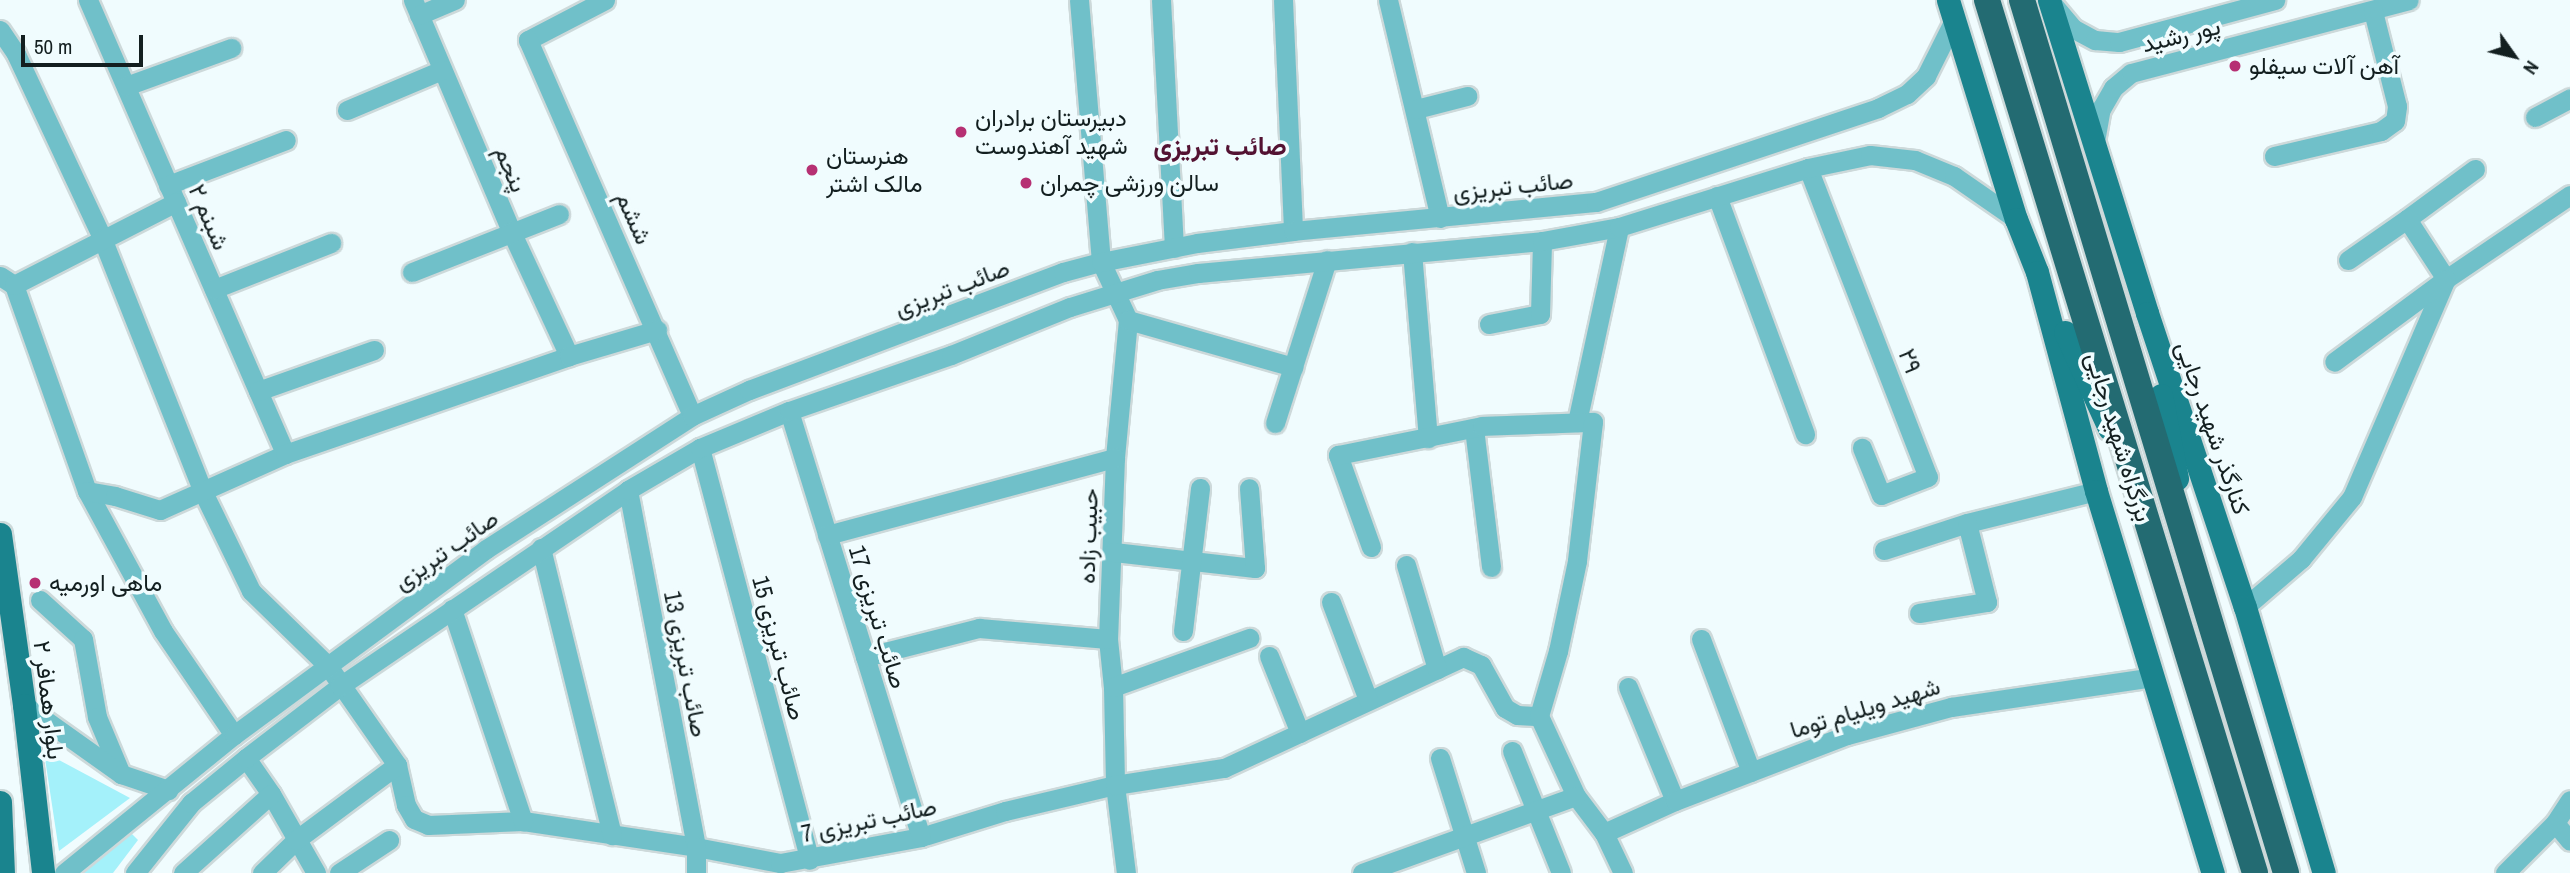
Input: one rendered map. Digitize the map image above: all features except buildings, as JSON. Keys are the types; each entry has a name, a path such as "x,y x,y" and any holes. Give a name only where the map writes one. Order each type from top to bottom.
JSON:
{"highway":[{"name":"بزرگراه شهید رجایی","path":"1986,0 2255,873"},
{"name":"بزرگراه شهید رجایی","path":"2022,0 2286,873"}],"main road":[{"name":"کنارگذر شهید رجایی","path":"2049,0 2147,313 2245,607 2324,873"},
{"path":"1951,10 2016,219 2037,272 2131,477"},
{"path":"2037,272 2096,491 2213,873"},
{"path":"2147,313 2193,567"},
{"name":"بلوار همافر ۲","path":"0,534 24,705 43,873"},
{"path":"0,802 2,860"}],"street":[{"name":"شبنم ۲","path":"88,0 285,454"},
{"path":"416,8 455,0"},
{"name":"ششم","path":"605,0 528,40 657,330 692,416"},
{"path":"1079,0 1101,262"},
{"path":"1161,0 1174,248"},
{"path":"1283,0 1293,231"},
{"path":"1388,0 1416,108 1440,218"},
{"name":"پور رشید","path":"2049,0 2074,29 2095,40 2119,42 2275,0"},
{"name":"پور رشید","path":"2094,148 2101,109 2113,88 2131,73 2409,0"},
{"name":"پنجم","path":"416,8 511,231 569,356"},
{"name":"صائب تبریزی","path":"64,873 234,735 486,549 692,416 748,390 1063,272 1101,262 1197,243 1293,231 1596,202 1878,108 1908,93 1926,76 1951,10"},
{"path":"2274,156 2381,131 2395,121 2397,106 2373,11"},
{"name":"صائب تبریزی 7","path":"0,30 8,58 102,238 203,492 251,591 328,666 397,765 406,805 414,819 428,825 523,821 696,847 780,863 810,860 921,837 1005,811 1115,785 1224,768 1463,657 1481,665 1506,708 1517,715 1539,716"},
{"path":"125,86 231,48"},
{"path":"347,110 442,70"},
{"path":"1416,108 1467,96"},
{"path":"2535,117 2570,98"},
{"path":"234,735 163,631 87,491 7,280 102,238 172,194 286,140"},
{"path":"135,873 191,803 247,758 340,686 628,490 700,449 789,411 951,355 1116,291 1157,279 1198,273 1542,241 1619,227 1808,168 1870,155 1915,160 1954,176 2016,219"},
{"name":"۲۹","path":"1808,168 1928,477 1881,495 1862,448"},
{"path":"2348,260 2475,169"},
{"path":"2334,362 2446,279 2570,195"},
{"path":"1717,196 1805,434"},
{"path":"412,272 559,214"},
{"path":"2407,219 2446,279"},
{"path":"1619,227 1585,422 1577,561 1558,651 1539,716 1576,796 1604,832 1623,873"},
{"path":"1489,324 1540,314 1542,241"},
{"path":"214,289 331,243"},
{"path":"1197,243 1188,250 1186,261 1198,273"},
{"path":"1412,251 1428,438"},
{"path":"1275,423 1327,260"},
{"name":"حبیب زاده","path":"1101,262 1128,320 1115,458 1114,552 1108,639 1113,687 1115,785 1126,873"},
{"path":"1063,272 1074,279 1079,291 1070,307"},
{"path":"2245,607 2301,559 2352,497 2446,279"},
{"path":"1128,320 1293,367"},
{"path":"87,491 116,496 160,510 285,454 569,356 657,330"},
{"path":"258,391 374,350"},
{"name":"صائب تبریزی 17","path":"789,411 921,837"},
{"path":"1371,547 1338,455 1474,428 1585,422"},
{"path":"1474,428 1491,567"},
{"name":"صائب تبریزی 15","path":"700,449 810,860"},
{"path":"828,535 1115,458"},
{"path":"1183,631 1200,488"},
{"path":"1114,552 1255,568 1249,488"},
{"name":"صائب تبریزی 13","path":"628,490 696,847"},
{"path":"1884,550 1967,523 2096,491"},
{"path":"1919,613 1987,602 1967,523"},
{"path":"541,548 612,835"},
{"path":"1406,565 1437,669"},
{"path":"40,600 83,639 97,717 121,774"},
{"path":"1331,602 1368,700"},
{"path":"452,609 523,821"},
{"path":"865,657 979,628 1108,639"},
{"path":"1113,687 1249,638"},
{"path":"1701,639 1751,772"},
{"path":"1269,656 1300,733"},
{"name":"شهید ویلیام توما","path":"1604,832 1675,801 1847,735 1951,706 2153,677"},
{"path":"1628,687 1675,801"},
{"path":"24,705 121,774 164,793 161,814 176,821"},
{"path":"1512,751 1561,873"},
{"path":"247,758 316,873"},
{"path":"1440,758 1462,837 1476,873"},
{"path":"262,873 296,840 397,765"},
{"path":"183,873 271,794"},
{"path":"1362,873 1576,796"},
{"path":"2505,873 2555,823 2570,800"},
{"path":"2555,823 2570,841"},
{"path":"339,873 389,840"},
{"path":"696,847 696,873"}],"shaded area":[{"path":"44,752 130,798 59,851"},
{"path":"130,832 138,840 113,873 81,873"}],"place":[{"name":"آهن آلات سیفلو","path":"2235,66"},
{"name":"دبیرستان برادران شهید آهندوست","path":"961,132"},
{"name":"هنرستان مالک اشتر","path":"812,170"},
{"name":"سالن ورزشی چمران","path":"1026,183"},
{"name":"ماهی اورمیه","path":"35,583"}],"district":[{"name":"صائب تبریزی","path":"1220,146"}]}
